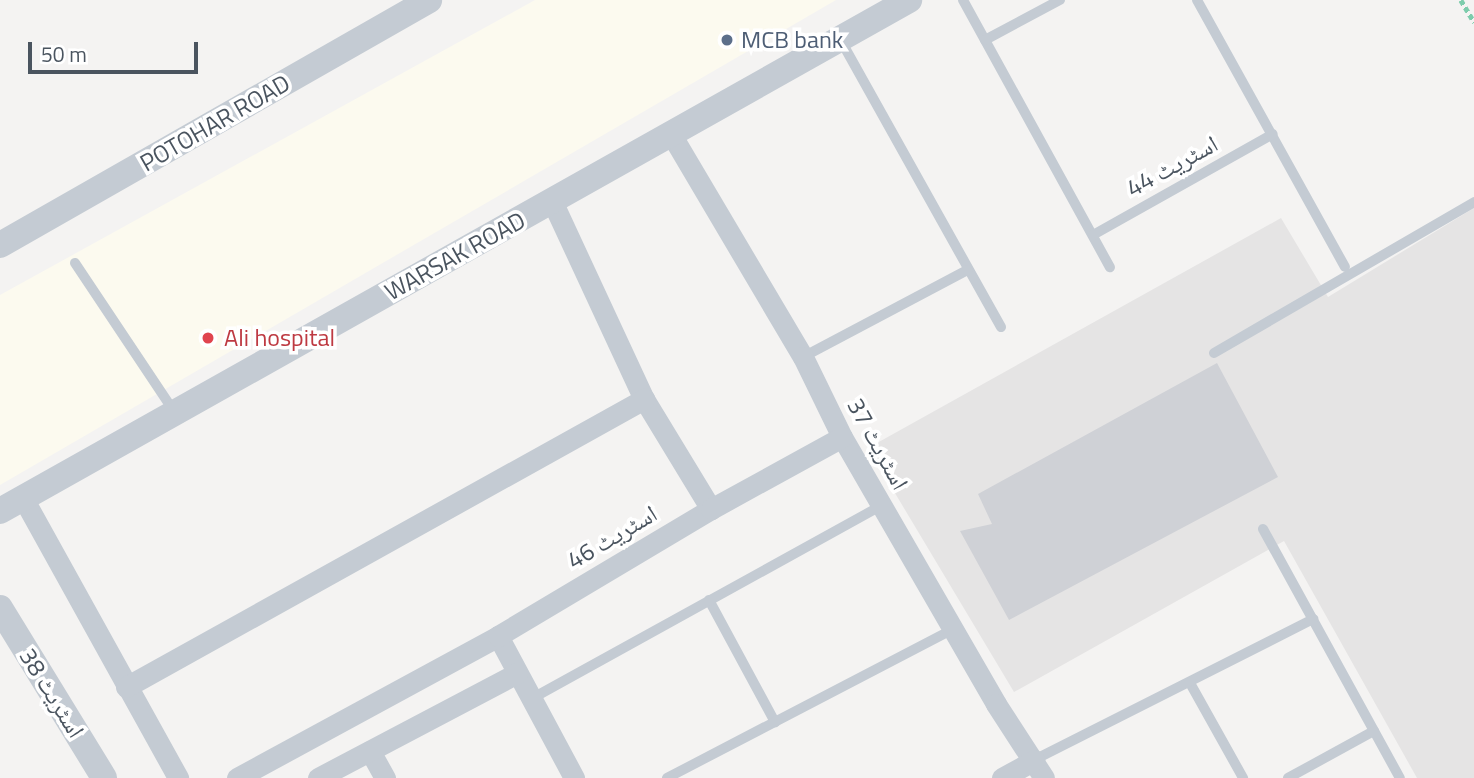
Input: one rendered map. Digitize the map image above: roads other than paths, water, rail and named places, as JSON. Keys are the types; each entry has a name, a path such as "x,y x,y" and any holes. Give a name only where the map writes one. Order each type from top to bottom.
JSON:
{"street":[{"name":"POTOHAR ROAD","path":"0,245 429,0"},
{"name":"WARSAK ROAD","path":"0,511 909,0"},
{"name":"اسٹریٹ 37","path":"671,134 803,357 842,437 953,629 1039,769"},
{"path":"552,201 644,399 711,509"},
{"path":"126,687 644,399"},
{"name":"اسٹریٹ 46","path":"237,778 498,636 711,509 842,437"},
{"path":"23,498 178,778"},
{"name":"اسٹریٹ 38","path":"0,608 104,778"},
{"path":"498,636 574,778"},
{"path":"318,778 517,673"},
{"path":"370,751 385,778"},
{"path":"1002,778 1039,769"}],"lane":[{"path":"963,0 1110,267"},
{"path":"985,40 1060,0"},
{"path":"1197,0 1345,267"},
{"path":"840,39 967,270 1002,327"},
{"name":"اسٹریٹ 44","path":"1093,235 1273,134"},
{"path":"1214,353 1474,202"},
{"path":"75,263 175,413"},
{"path":"803,357 967,270"},
{"path":"531,699 882,505"},
{"path":"1263,528 1399,778"},
{"path":"709,600 775,722"},
{"path":"1039,769 1190,683 1313,619"},
{"path":"667,778 953,629"},
{"path":"1190,683 1243,778"},
{"path":"1289,778 1374,731"}],"place":[{"name":"MCB bank","path":"727,40"},
{"name":"Ali hospital","path":"208,338"}]}
